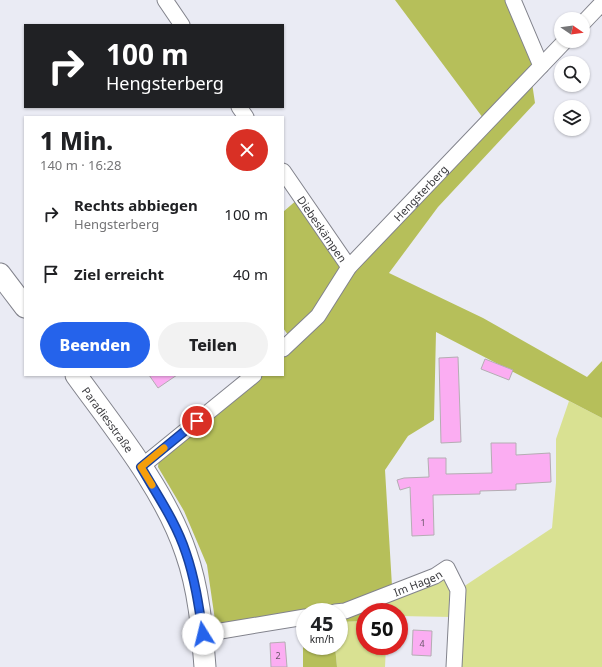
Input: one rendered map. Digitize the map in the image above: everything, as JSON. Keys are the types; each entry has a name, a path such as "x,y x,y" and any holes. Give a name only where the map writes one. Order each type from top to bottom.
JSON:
{"main road":[{"path":"0,274 24,306"},
{"name":"Paradiesstraße","path":"77,376 141,467 171,519 186,553 196,588 203,634 205,667"}],"street":[{"path":"165,0 181,24"},
{"path":"513,0 541,66"},
{"path":"590,16 602,3"},
{"name":"Hengsterberg","path":"284,348 318,316 349,267 558,48"},
{"name":"Diebeskämpen","path":"284,172 349,267"},
{"path":"141,467 253,376"},
{"name":"Im Hagen","path":"348,609 435,576 447,568 458,590 454,667"},
{"path":"203,634 296,618"}],"green space":[{"path":"395,0 506,0 535,66 483,118"},
{"path":"532,83 535,103 438,207 389,273 483,318 587,377 602,361 602,418 436,332 434,420 408,436 385,470 392,586 348,605 348,603 296,603 296,614 216,627 207,565 184,511 158,467 159,459 259,376 284,376 284,353 356,267"},
{"path":"298,199 346,267 317,315 291,339 284,329 284,211"},
{"path":"569,401 602,418 602,667 460,667 463,587 552,528 556,483 556,439"},
{"path":"442,579 451,590 453,601 452,617 408,616 408,603 387,603"},
{"path":"356,611 356,621 348,622 348,613"},
{"path":"356,621 356,655 386,655 385,667 337,667 336,655 348,655 348,622"},
{"path":"303,655 336,655 337,667 303,667"}],"building":[{"path":"458,357 461,442 441,443 439,358"},
{"path":"485,359 513,370 509,380 481,369"},
{"path":"150,376 176,376 158,388"},
{"path":"491,443 516,443 516,455 550,453 551,482 516,484 516,490 480,491 480,494 433,495 434,535 412,536 410,487 400,490 397,480 404,478 429,477 428,458 446,458 446,474 492,473"},
{"path":"413,630 432,631 431,656 412,655"},
{"path":"285,642 287,667 271,667 270,643"}],"slow traffic":[{"path":"152,485 141,467 164,448"}],"route":[{"path":"197,421 141,467 171,519 186,553 196,588 203,634"}]}
